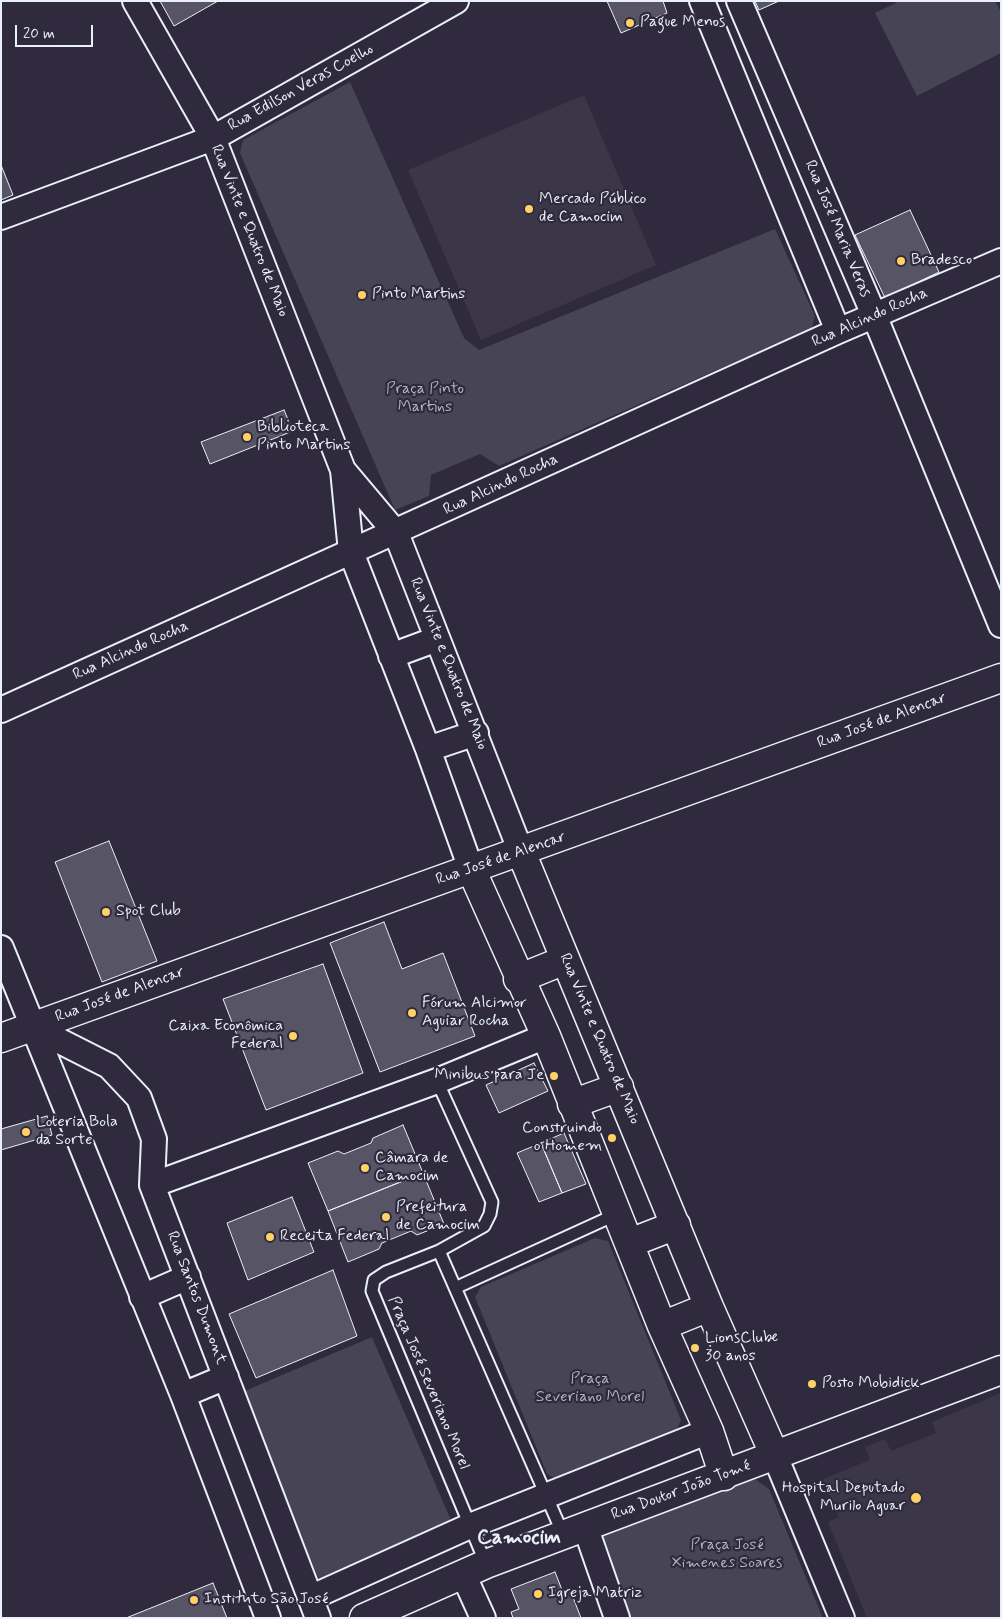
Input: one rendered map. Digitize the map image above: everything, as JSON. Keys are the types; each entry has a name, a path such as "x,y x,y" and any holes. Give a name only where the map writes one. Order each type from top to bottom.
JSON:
{"street":[{"name":"Rua Vinte e Quatro de Maio","path":"135,1 212,138 343,470 351,552 428,749 471,869 518,979 546,1036 662,1326 709,1431 724,1476"},
{"name":"Rua Edilson Veras Coelho","path":"1,217 212,138 456,1"},
{"path":"740,1 704,9 838,331"},
{"name":"Rua José Maria Veras","path":"740,1 874,315 1001,625"},
{"path":"736,89 771,75"},
{"name":"Rua Alcindo Rocha","path":"1,710 396,533 838,331 1001,261"},
{"name":"Rua Vinte e Quatro de Maio","path":"343,470 396,533 565,960 709,1307 775,1456 842,1618"},
{"path":"391,656 437,639"},
{"name":"Rua José de Alencar","path":"1,1038 1001,678"},
{"path":"428,749 476,733"},
{"path":"1,948 183,1395 268,1618"},
{"path":"518,979 565,960"},
{"name":"Rua Santos Dumont","path":"32,1027 109,1066 139,1098 154,1139 152,1186 314,1608"},
{"path":"152,1186 438,1081 546,1036"},
{"path":"572,1104 619,1088"},
{"path":"630,1243 676,1225"},
{"path":"142,1297 188,1277"},
{"path":"662,1326 709,1307"},
{"name":"Rua Doutor João Tomé","path":"364,1618 474,1569 574,1530 724,1476 1001,1370"},
{"path":"183,1395 226,1377"},
{"path":"314,1608 470,1526 548,1497 709,1431"},
{"path":"574,1530 617,1618"},
{"path":"474,1569 483,1618"}],"lane":[{"name":"Praça José Severiano Morel","path":"438,1081 492,1202 490,1214 484,1226 439,1251 386,1272 374,1280 372,1291 470,1526 474,1569"},
{"path":"455,1288 617,1214"},
{"path":"439,1251 548,1497 574,1530"}],"shaded area":[{"name":"Mercado Público de Camocim","path":"584,95 656,265 481,340 408,170"},
{"name":"Hospital Deputado Murilo Aguar","path":"1001,1393 1001,1618 867,1618 828,1522 839,1517 823,1479 870,1460 865,1447 885,1439 891,1451 936,1433 932,1422"}],"green space":[{"path":"900,1 995,1 1001,12 1001,53 917,96 875,13"},
{"name":"Praça Pinto Martins","path":"350,82 464,338 479,350 775,229 815,316 812,328 499,466 480,454 431,475 429,496 395,510 240,153 243,140"},
{"name":"Praça Severiano Morel","path":"595,1238 608,1241 681,1420 674,1436 562,1482 547,1474 475,1297 481,1287"},
{"path":"372,1337 450,1518 449,1532 330,1582 318,1577 242,1392"},
{"name":"Praça José Ximenes Soares","path":"755,1479 769,1489 823,1618 629,1618 599,1542 603,1531"}],"building":[{"path":"160,1 218,1 174,26"},
{"name":"Pague Menos","path":"607,1 663,1 667,13 621,33"},
{"path":"755,1 779,1 759,10"},
{"path":"1,165 13,195 1,200"},
{"name":"Bradesco","path":"910,210 939,272 885,298 855,235"},
{"name":"Biblioteca Pinto Martins","path":"284,410 293,431 210,464 201,442"},
{"name":"Spot Club","path":"109,841 157,961 102,982 55,862"},
{"name":"Fórum Alcimor Aguiar Rocha","path":"384,922 402,969 443,953 475,1036 380,1072 330,943"},
{"name":"Caixa Econômica Federal","path":"323,964 363,1073 266,1110 223,999"},
{"path":"534,1063 548,1091 499,1113 486,1085"},
{"name":"Loteria Bola da Sorte","path":"47,1116 52,1135 1,1150 1,1129"},
{"name":"Câmara de Camocim","path":"403,1125 423,1173 328,1211 308,1163 338,1151 344,1154 371,1143 373,1138"},
{"path":"564,1133 586,1184 562,1193 541,1143"},
{"path":"541,1143 562,1193 539,1202 517,1153"},
{"name":"Prefeitura de Camocim","path":"423,1173 444,1224 417,1235 411,1231 382,1243 379,1249 348,1262 328,1211"},
{"name":"Receita Federal","path":"292,1197 314,1252 248,1280 227,1223"},
{"path":"333,1270 357,1336 256,1378 229,1314"},
{"name":"Igreja Matriz","path":"555,1572 564,1595 571,1592 581,1618 513,1618 511,1612 519,1609 511,1589"},
{"name":"Instituto São José","path":"213,1583 227,1618 126,1618"}],"place":[{"name":"Pague Menos","path":"630,23"},
{"name":"Mercado Público de Camocim","path":"529,209"},
{"name":"Bradesco","path":"901,261"},
{"name":"Pinto Martins","path":"362,295"},
{"name":"Biblioteca Pinto Martins","path":"247,437"},
{"name":"Spot Club","path":"106,912"},
{"name":"Fórum Alcimor Aguiar Rocha","path":"412,1013"},
{"name":"Caixa Econômica Federal","path":"293,1036"},
{"name":"Minibus para Je","path":"554,1076"},
{"name":"Loteria Bola da Sorte","path":"26,1132"},
{"name":"Construindo o Homem","path":"612,1138"},
{"name":"Câmara de Camocim","path":"365,1168"},
{"name":"Prefeitura de Camocim","path":"386,1217"},
{"name":"Receita Federal","path":"270,1237"},
{"name":"LionsClube 30 anos","path":"695,1348"},
{"name":"Posto Mobidick","path":"812,1384"},
{"name":"Hospital Deputado Murilo Aguar","path":"916,1498"},
{"name":"Igreja Matriz","path":"538,1594"},
{"name":"Instituto São José","path":"194,1600"}],"district":[{"name":"Camocim","path":"519,1539"}]}
